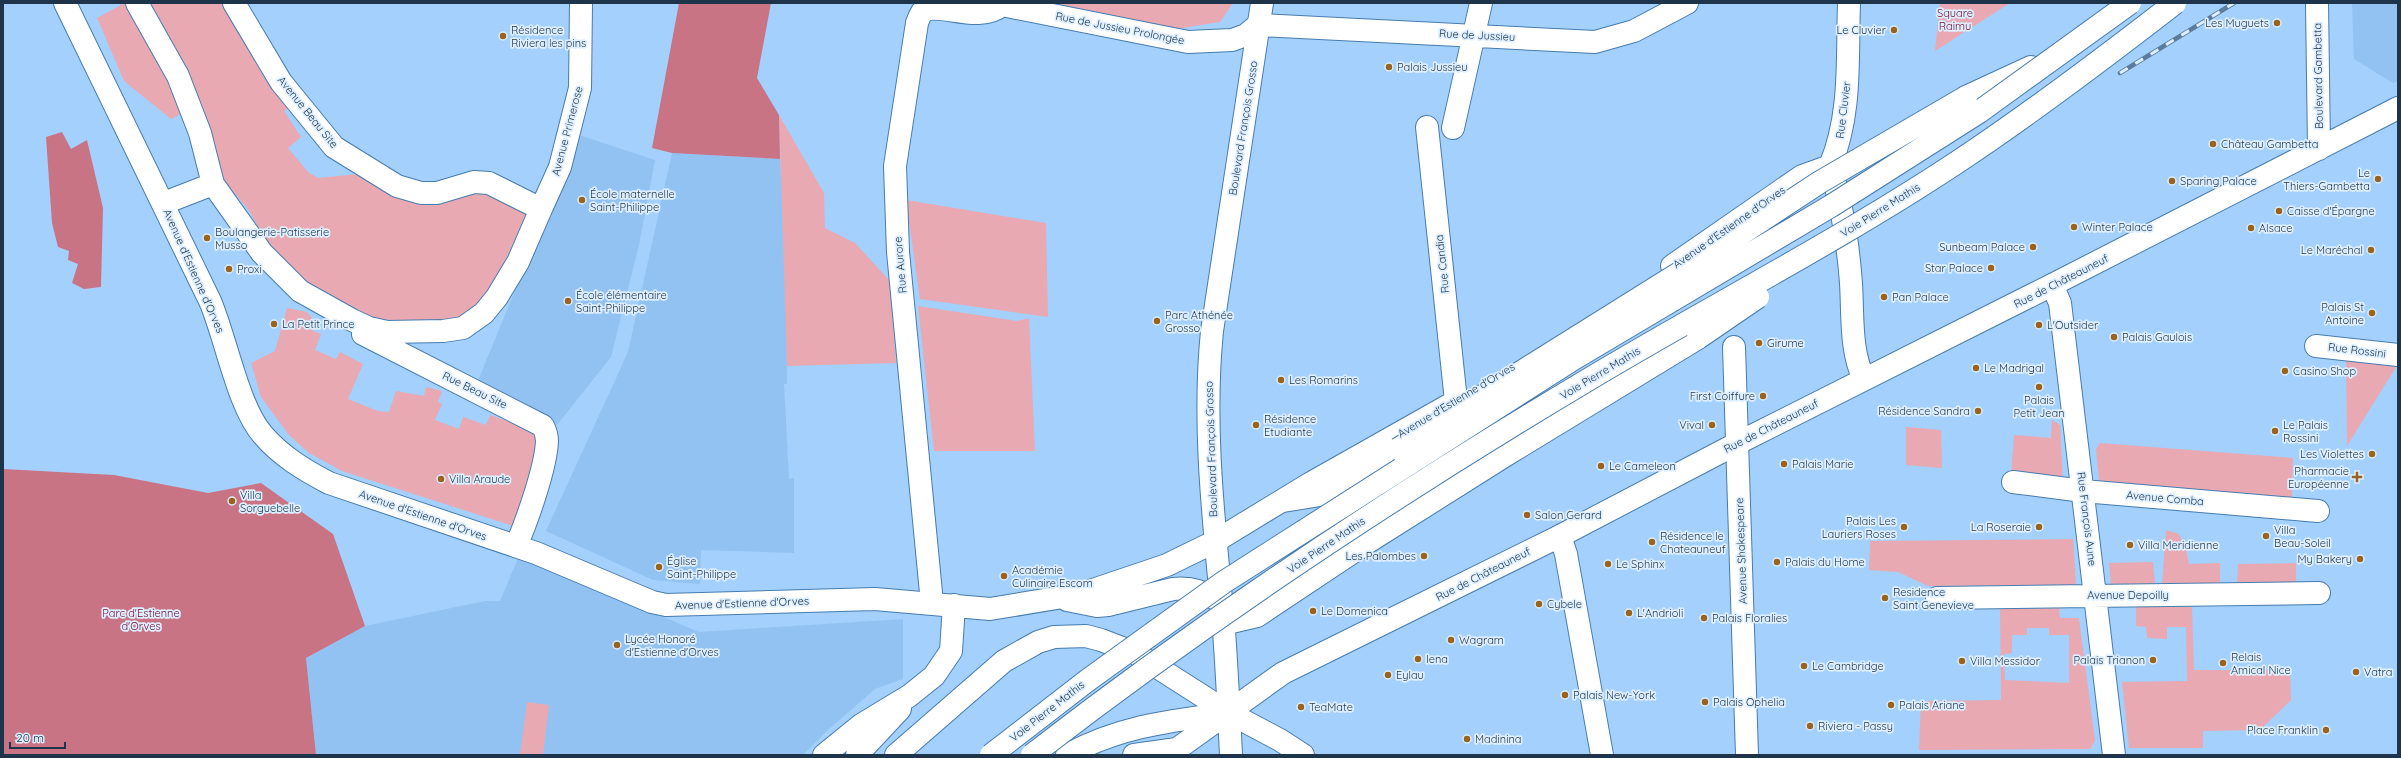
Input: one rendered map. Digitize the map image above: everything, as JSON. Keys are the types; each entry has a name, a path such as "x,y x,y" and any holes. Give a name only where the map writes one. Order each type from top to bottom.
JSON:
{"main road":[{"name":"Avenue d'Estienne d'Orves","path":"64,3 164,204 222,328 235,375 248,410 261,434 281,454 306,471 329,483 516,546 652,602 666,605 874,599 990,609 1062,599 1167,565 1214,542 1284,501 1311,483 1456,401 1650,281 1802,176 1830,166"},
{"path":"137,3 178,76 200,133 213,184 262,253 300,291 352,320 369,328 387,332 443,331 463,328 484,313 497,297 518,262 541,209"},
{"name":"Avenue Beau Site","path":"234,3 281,82 334,147 397,186 421,193 437,193 474,182 489,183 541,209"},
{"name":"Avenue Primerose","path":"541,209 560,167 580,88 581,3"},
{"name":"Boulevard François Grosso","path":"1231,755 1223,624 1214,542 1207,415 1209,360 1262,3"},
{"path":"1453,128 1481,3"},
{"name":"Rue de Jussieu","path":"1258,26 1474,35 1595,42 1634,31 1687,3"},
{"name":"Rue Cluvier","path":"1830,166 1838,147 1844,120 1847,92 1849,3"},
{"name":"Voie Pierre Mathis","path":"991,755 1088,680 1224,582 1575,358 1844,197 1979,112 2129,3"},
{"name":"Voie Pierre Mathis","path":"1032,755 1101,702 1238,604 1361,522 1590,378 1841,234 1957,162 2074,81 2175,3"},
{"name":"Boulevard Gambetta","path":"2318,3 2319,149"},
{"name":"Rue de Jussieu Prolongée","path":"1002,5 1188,42 1232,40 1246,35 1258,26"},
{"name":"Rue Aurore","path":"932,603 931,577 898,252 895,166 917,23 922,12 931,7 980,13 994,12 1002,5"},
{"path":"1284,501 1320,495 1398,449 1701,260 1820,182 1966,97 2054,57"},
{"name":"Rue de Châteauneuf","path":"1134,755 1177,749 1284,673 1560,536 1738,443 2052,285 2398,108"},
{"name":"Rue Candia","path":"1427,127 1456,401"},
{"path":"1830,166 1837,188 1849,266 1857,362 1864,379"},
{"path":"164,204 213,184"},
{"path":"1223,624 1257,616 1272,607 1368,542 1506,455 1698,338 1774,286 1841,234"},
{"name":"Rue François Aune","path":"2052,285 2060,303 2097,596 2114,755"},
{"name":"Rue Beau Site","path":"300,291 318,311 543,426 547,440 543,463 524,528 516,546"},
{"name":"Rue Rossini","path":"2316,346 2398,355"},
{"name":"Avenue Shakespeare","path":"1734,347 1748,755"},
{"name":"Avenue Comba","path":"2013,482 2083,491 2318,511"},
{"path":"1560,536 1566,554 1602,755"},
{"name":"Avenue d'Estienne d'Orves","path":"1062,599 1097,606 1108,605 1174,589 1184,588 1202,591 1221,602"},
{"name":"Avenue Depoilly","path":"1937,598 2319,593"},
{"path":"1135,653 1161,656 1178,653 1191,645 1221,602"},
{"path":"824,755 861,725 909,696 934,676 951,651 954,605"},
{"path":"896,755 1004,661 1038,642 1069,635 1086,636 1101,640 1135,653 1229,713 1280,740 1303,755"},
{"path":"857,755 896,715 909,696"},
{"path":"1067,755 1089,743 1124,730 1157,723 1229,713"}],"shaded area":[{"path":"2352,3 2398,3 2398,81 2393,83 2354,59"},
{"name":"École élémentaire Saint-Philippe","path":"579,135 655,160 639,245 611,357 557,425 477,383"},
{"path":"672,153 780,159 785,249 787,384 784,384 789,479 794,478 794,553 701,550 700,584 653,580 546,531 628,352"},
{"name":"Lycée Honoré d'Estienne d'Orves","path":"519,556 699,632 903,619 903,679 875,689 829,729 803,755 316,755 306,658 365,626 485,601 500,601"}],"green space":[{"path":"119,3 127,3 184,112 171,119 124,81 97,18 121,5"},
{"path":"140,3 226,3 290,107 284,111 301,137 288,148 308,172 318,178 368,173 419,196 479,185 527,213 487,300 455,325 394,327 369,320 308,284 271,250 248,209 224,181"},
{"path":"679,3 771,3 757,78 779,115 780,159 672,153 652,148"},
{"path":"1055,3 1233,3 1220,22 1169,30"},
{"name":"Square Raimu","path":"1940,3 2010,3 1935,51"},
{"path":"779,115 824,193 825,228 855,243 890,281 896,363 787,366"},
{"path":"62,132 71,149 87,140 103,208 101,287 84,289 72,283 78,264 68,260 69,251 58,247 52,223 46,137"},
{"path":"906,200 1046,223 1048,317 920,299"},
{"path":"918,306 1017,321 1029,318 1035,451 934,451"},
{"path":"287,308 307,312 316,323 313,331 321,334 315,350 336,359 340,352 363,364 348,399 378,411 389,412 396,391 424,396 426,387 442,391 438,402 442,404 435,420 459,429 463,417 486,425 490,415 541,433 516,527 342,471 309,453 289,435 261,397 251,363 275,351"},
{"path":"2346,356 2396,367 2347,446"},
{"path":"2052,420 2060,425 2063,481 2011,475 2014,435 2051,438"},
{"path":"1906,427 1941,430 1942,468 1906,465"},
{"path":"2100,443 2293,458 2292,499 2099,481 2096,449"},
{"name":"Parc d'Estienne d'Orves","path":"3,469 114,475 208,493 261,483 333,534 365,626 306,658 316,755 3,755"},
{"path":"2166,530 2179,534 2186,549 2189,564 2220,563 2220,584 2162,585"},
{"path":"2073,539 2076,585 1928,586 1898,572 1869,570 1870,541"},
{"path":"2153,562 2155,585 2111,586 2109,563"},
{"path":"2296,563 2296,583 2237,584 2238,564"},
{"path":"2136,607 2192,607 2194,670 2290,670 2291,700 2260,730 2203,731 2203,748 2129,748 2122,682 2187,681 2186,627 2167,627 2167,639 2147,638 2146,627 2136,626"},
{"path":"2059,608 2060,618 2079,618 2095,741 2090,749 1919,750 1921,701 2001,700 2000,609","holes":["2027,628 2049,628 2049,635 2069,635 2069,683 2005,680 2004,654 2012,653 2012,635 2027,635"]},
{"path":"527,702 549,705 543,755 520,755"}],"railway":[{"path":"2120,73 2234,3"}],"place":[{"name":"Les Muguets","path":"2277,23"},
{"name":"Le Cluvier","path":"1894,30"},
{"name":"Résidence Riviera les pins","path":"503,36"},
{"name":"Palais Jussieu","path":"1389,67"},
{"name":"Château Gambetta","path":"2213,144"},
{"name":"Le Thiers-Gambetta","path":"2378,179"},
{"name":"Sparing Palace","path":"2172,181"},
{"name":"École maternelle Saint-Philippe","path":"582,200"},
{"name":"Caisse d'Épargne","path":"2279,211"},
{"name":"Winter Palace","path":"2074,227"},
{"name":"Alsace","path":"2251,228"},
{"name":"Boulangerie-Patisserie Musso","path":"207,238"},
{"name":"Sunbeam Palace","path":"2033,247"},
{"name":"Le Maréchal","path":"2371,250"},
{"name":"Star Palace","path":"1991,268"},
{"name":"Proxi","path":"229,269"},
{"name":"Pan Palace","path":"1884,297"},
{"name":"École élémentaire Saint-Philippe","path":"568,301"},
{"name":"Palais St Antoine","path":"2372,313"},
{"name":"Parc Athénée Grosso","path":"1157,321"},
{"name":"La Petit Prince","path":"274,324"},
{"name":"L'Outsider","path":"2039,325"},
{"name":"Palais Gaulois","path":"2114,337"},
{"name":"Girume","path":"1759,343"},
{"name":"Le Madrigal","path":"1976,368"},
{"name":"Casino Shop","path":"2285,371"},
{"name":"Les Romarins","path":"1281,380"},
{"name":"Palais Petit Jean","path":"2039,387"},
{"name":"First Coiffure","path":"1763,396"},
{"name":"Résidence Sandra","path":"1978,411"},
{"name":"Résidence Etudiante","path":"1256,425"},
{"name":"Vival","path":"1712,425"},
{"name":"Le Palais Rossini","path":"2275,431"},
{"name":"Les Violettes","path":"2372,454"},
{"name":"Palais Marie","path":"1784,464"},
{"name":"Le Cameleon","path":"1601,466"},
{"name":"Pharmacie Européenne","path":"2357,477"},
{"name":"Villa Araude","path":"441,479"},
{"name":"Villa Sorguebelle","path":"232,501"},
{"name":"Salon Gerard","path":"1527,515"},
{"name":"Palais Les Lauriers Roses","path":"1904,527"},
{"name":"La Roseraie","path":"2039,527"},
{"name":"Villa Beau-Soleil","path":"2266,536"},
{"name":"Résidence le Chateauneuf","path":"1652,542"},
{"name":"Villa Meridienne","path":"2130,545"},
{"name":"Les Palombes","path":"1424,556"},
{"name":"My Bakery","path":"2360,559"},
{"name":"Palais du Home","path":"1777,562"},
{"name":"Le Sphinx","path":"1608,564"},
{"name":"Église Saint-Philippe","path":"659,567"},
{"name":"Académie Culinaire Escom","path":"1004,576"},
{"name":"Residence Saint Genevieve","path":"1885,598"},
{"name":"Cybele","path":"1539,604"},
{"name":"Le Domenica","path":"1313,611"},
{"name":"L'Andrioli","path":"1629,613"},
{"name":"Palais Floralies","path":"1704,618"},
{"name":"Wagram","path":"1451,640"},
{"name":"Lycée Honoré d'Estienne d'Orves","path":"617,645"},
{"name":"Iena","path":"1418,659"},
{"name":"Palais Trianon","path":"2153,660"},
{"name":"Villa Messidor","path":"1962,661"},
{"name":"Relais Amical Nice","path":"2223,663"},
{"name":"Le Cambridge","path":"1804,666"},
{"name":"Vatra","path":"2356,672"},
{"name":"Eylau","path":"1388,675"},
{"name":"Palais New-York","path":"1565,695"},
{"name":"Palais Ophelia","path":"1705,702"},
{"name":"Palais Ariane","path":"1891,705"},
{"name":"TeaMate","path":"1301,707"},
{"name":"Riviera - Passy","path":"1810,726"},
{"name":"Place Franklin","path":"2326,730"},
{"name":"Madinina","path":"1467,739"}]}
